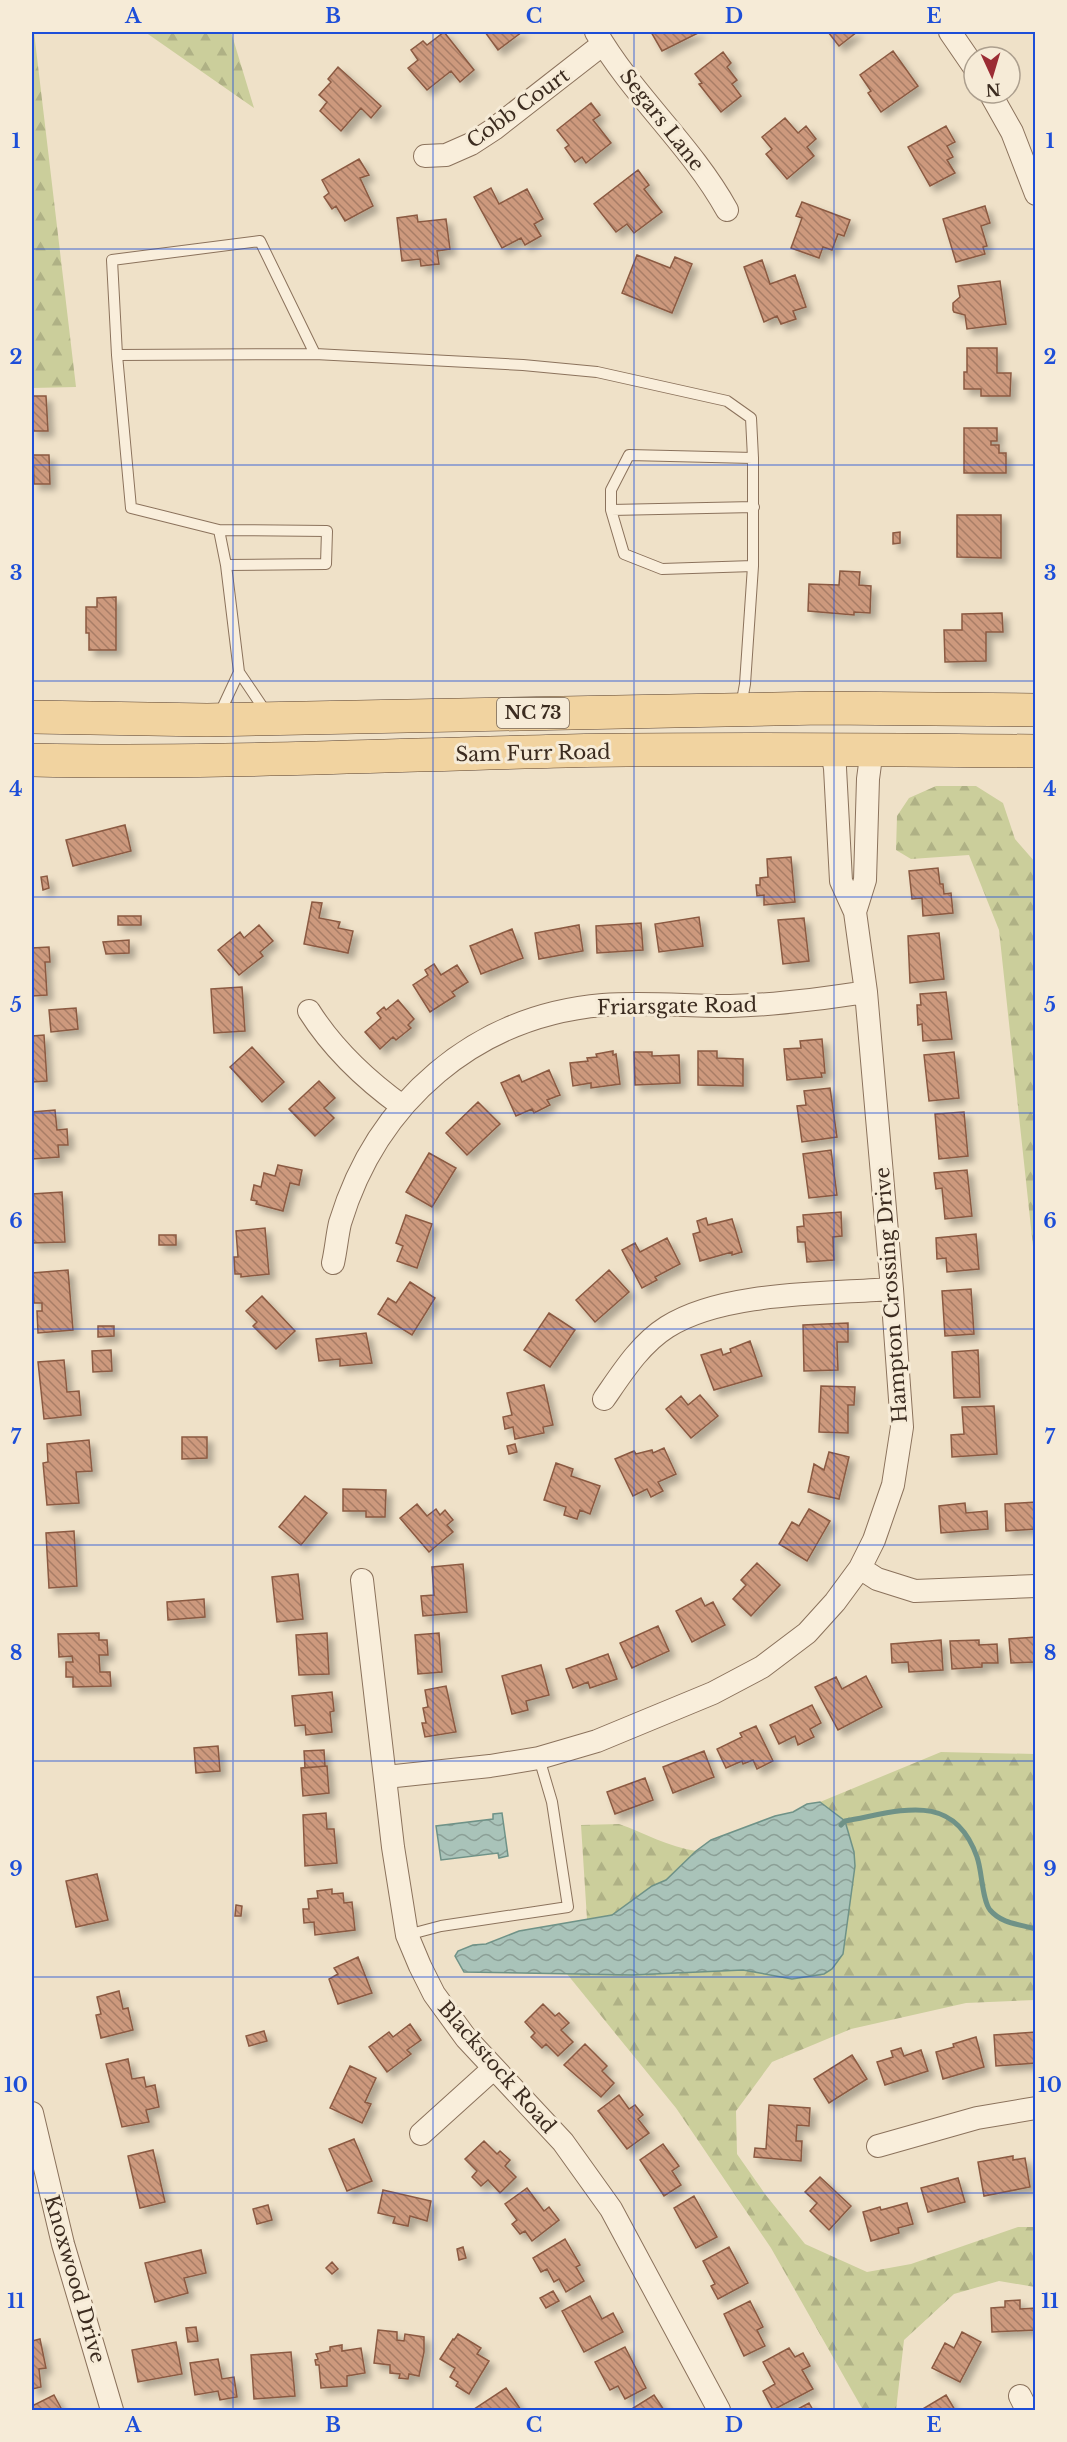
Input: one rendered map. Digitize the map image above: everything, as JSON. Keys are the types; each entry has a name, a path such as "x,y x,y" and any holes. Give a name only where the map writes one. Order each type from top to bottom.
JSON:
{"main road":[{"name":"Sam Furr Road","path":"32,717 212,719 740,710 1035,710"},
{"path":"32,738 212,719"},
{"path":"689,750 895,732 1035,730"},
{"name":"Sam Furr Road","path":"32,759 234,760 831,748 1035,751"}],"street":[{"path":"950,32 962,50"},
{"name":"Cobb Court","path":"425,156 446,155 471,144 494,129 600,38"},
{"name":"Segars Lane","path":"600,38 704,172 727,210"},
{"path":"997,105 1012,132 1035,194"},
{"name":"Hampton Crossing Drive","path":"386,1777 490,1766 539,1758 597,1741 671,1712 762,1667 807,1633 835,1602 860,1568 874,1540 893,1485 902,1426 866,992 855,912 842,881 835,768 831,748"},
{"name":"Hampton Crossing Drive","path":"855,912 866,880 868,779 872,749"},
{"name":"Friarsgate Road","path":"333,1263 340,1225 350,1196 374,1146 402,1106 426,1081 470,1048 489,1037 545,1015 602,1006 775,1004 866,992"},
{"path":"309,1011 318,1026 357,1070 402,1106"},
{"path":"604,1399 629,1363 651,1340 666,1327 706,1309 744,1300 892,1288"},
{"path":"860,1568 877,1579 915,1591 1035,1586"},
{"name":"Blackstock Road","path":"362,1580 393,1848 407,1935 434,1994 460,2030 493,2069 563,2142 611,2209 719,2410"},
{"path":"421,2134 493,2069"},
{"path":"878,2146 976,2118 1035,2108"},
{"name":"Knoxwood Drive","path":"32,2113 63,2244 112,2410"}],"lane":[{"path":"226,565 326,564 327,531 219,530 131,508 117,355 112,260 260,241 315,354"},
{"path":"117,355 315,354 523,365 597,372 727,401 751,418 753,458 753,566 745,684 740,710"},
{"path":"753,458 629,455 612,490 611,510 624,554 662,569 753,566"},
{"path":"611,510 754,507"},
{"path":"219,530 226,565 239,672 270,718"},
{"path":"212,719 239,672"},
{"path":"407,1935 441,1926 568,1907 552,1802 539,1758"}],"green space":[{"path":"32,32 34,32 76,387 32,388"},
{"path":"145,32 231,32 254,108"},
{"path":"936,786 976,786 1003,803 1015,839 1035,862 1035,1265 999,930 969,855 911,859 896,850 897,816 909,798"},
{"path":"941,1752 1035,1754 1035,2000 966,2003 851,2029 772,2062 736,2111 737,2154 805,2244 867,2272 911,2264 1018,2227 1035,2227 1035,2287 999,2281 954,2294 904,2340 896,2410 863,2410 771,2248 676,2108 567,1974 632,1975 743,1970 792,1979 843,1954 848,1906 848,1832 845,1821 820,1802"},
{"path":"619,1824 666,1843 696,1851 666,1880 652,1886 612,1915 587,1919 581,1825"}],"water":[{"path":"820,1802 845,1821 854,1852 855,1866 843,1954 832,1969 824,1974 792,1979 743,1970 632,1975 464,1972 455,1956 458,1951 473,1945 486,1944 519,1931 612,1915 652,1886 666,1880 711,1840 775,1816 793,1812 807,1804"},
{"path":"502,1813 508,1856 499,1858 498,1853 441,1860 436,1826 493,1819 493,1814"}],"building":[{"path":"444,32 474,70 460,82 451,71 427,90 408,68 418,60 411,50 423,41 427,45"},
{"path":"485,32 522,32 498,50"},
{"path":"651,32 700,32 662,51"},
{"path":"828,32 857,32 839,46"},
{"path":"893,51 918,86 881,112 868,93 871,91 860,75"},
{"path":"723,52 731,63 727,67 737,80 732,84 741,96 721,112 699,84 702,83 695,74"},
{"path":"338,67 381,106 371,118 361,108 341,131 320,111 327,102 319,95 331,82 328,79"},
{"path":"591,103 600,115 593,120 611,143 586,163 582,157 575,162 565,148 569,145 557,130"},
{"path":"785,118 798,133 806,126 816,139 807,147 814,156 787,179 766,154 772,149 762,137"},
{"path":"946,126 955,142 947,146 953,157 947,160 955,173 930,186 908,147"},
{"path":"359,159 369,175 360,178 373,206 345,221 336,206 332,209 324,197 329,193 322,180"},
{"path":"638,170 649,185 644,189 662,212 634,233 627,224 616,232 594,204"},
{"path":"491,188 499,204 527,189 543,219 534,224 541,236 525,245 521,238 502,248 474,197"},
{"path":"802,202 850,220 844,236 838,234 832,250 823,247 819,258 791,248 802,218 796,216"},
{"path":"985,206 990,223 981,226 987,246 983,247 985,254 956,262 943,219"},
{"path":"417,215 418,222 446,219 450,249 437,251 439,264 421,266 420,259 402,261 397,218"},
{"path":"637,255 670,268 675,257 692,264 672,313 622,293"},
{"path":"762,260 770,284 795,275 806,307 793,311 796,319 781,324 777,316 764,322 744,267"},
{"path":"1000,281 1006,324 967,329 965,315 953,310 953,303 960,297 958,286"},
{"path":"967,348 997,348 997,373 1011,373 1010,396 981,396 981,389 964,389"},
{"path":"32,396 46,396 48,431 32,431"},
{"path":"964,428 997,428 997,441 991,441 991,445 999,445 999,453 1006,453 1006,473 964,473"},
{"path":"33,455 49,455 50,484 34,484"},
{"path":"957,515 1001,515 1001,558 957,557"},
{"path":"900,532 900,543 893,544 893,533"},
{"path":"840,571 860,572 859,585 871,586 870,613 854,612 854,615 808,611 809,584 839,585"},
{"path":"116,597 116,650 89,650 89,633 86,633 86,607 97,607 97,598"},
{"path":"1002,613 1003,632 986,632 986,661 945,662 944,630 962,630 962,614"},
{"path":"125,825 131,851 73,866 66,840"},
{"path":"791,857 795,902 764,905 764,895 757,896 756,885 760,885 760,878 768,877 767,859"},
{"path":"938,868 944,894 951,893 953,913 923,916 922,898 912,899 909,871"},
{"path":"47,876 49,888 43,890 41,877"},
{"path":"312,902 322,903 319,918 340,922 338,928 353,931 348,953 304,944"},
{"path":"118,916 141,916 141,925 118,925"},
{"path":"699,917 703,946 659,952 655,924"},
{"path":"804,918 809,961 783,964 778,920"},
{"path":"641,923 643,950 597,953 596,926"},
{"path":"259,925 273,941 260,952 263,956 239,975 218,950 240,932 244,938"},
{"path":"579,925 583,951 539,959 535,933"},
{"path":"512,929 523,958 481,974 470,946"},
{"path":"939,933 944,979 910,983 908,936"},
{"path":"129,940 129,953 106,954 103,942"},
{"path":"49,947 50,962 45,962 47,995 32,996 32,948"},
{"path":"434,964 441,975 457,965 468,982 452,992 455,996 430,1012 413,985 428,975 425,970"},
{"path":"242,987 245,1031 214,1033 211,989"},
{"path":"946,992 952,1039 923,1041 922,1024 918,1025 917,1005 921,1005 920,994"},
{"path":"398,1000 414,1019 408,1025 411,1028 396,1040 393,1037 380,1049 365,1032 381,1018 377,1013 384,1007 386,1010"},
{"path":"76,1008 78,1029 51,1032 49,1010"},
{"path":"44,1035 47,1081 32,1082 32,1036"},
{"path":"822,1039 825,1073 821,1073 822,1077 787,1080 784,1049 801,1048 800,1041"},
{"path":"252,1047 284,1082 262,1102 230,1067"},
{"path":"613,1051 613,1055 616,1054 620,1084 591,1088 591,1083 573,1086 570,1063 588,1061 587,1058 597,1057 596,1054"},
{"path":"698,1051 717,1051 717,1058 743,1059 743,1086 698,1085"},
{"path":"634,1052 652,1052 652,1056 679,1055 680,1083 635,1085"},
{"path":"954,1052 959,1098 929,1101 924,1055"},
{"path":"549,1070 560,1095 547,1100 550,1105 534,1113 532,1109 516,1116 501,1083 519,1075 522,1082"},
{"path":"319,1081 335,1098 324,1108 334,1118 315,1136 289,1109"},
{"path":"830,1088 837,1137 802,1142 797,1106 806,1105 804,1091"},
{"path":"478,1102 500,1124 467,1155 446,1133"},
{"path":"55,1110 57,1130 67,1129 68,1145 58,1145 59,1157 32,1159 32,1112"},
{"path":"964,1112 968,1156 939,1159 935,1114"},
{"path":"831,1150 837,1195 809,1198 803,1154"},
{"path":"429,1153 456,1168 432,1207 406,1192"},
{"path":"278,1165 302,1170 299,1185 290,1183 283,1211 256,1204 257,1201 251,1200 254,1185 261,1187 264,1173 275,1176"},
{"path":"967,1170 972,1216 945,1219 942,1188 936,1189 934,1173"},
{"path":"62,1192 65,1242 32,1243 32,1194"},
{"path":"841,1212 842,1236 833,1237 834,1260 807,1262 805,1242 798,1242 797,1227 804,1226 803,1215"},
{"path":"406,1215 432,1224 417,1268 397,1261 403,1246 396,1243"},
{"path":"706,1218 708,1225 732,1219 742,1252 732,1255 732,1252 700,1261 693,1234 700,1232 697,1221"},
{"path":"265,1228 269,1274 241,1277 241,1274 235,1274 234,1257 238,1257 236,1231"},
{"path":"976,1234 979,1269 947,1272 946,1258 937,1259 936,1238"},
{"path":"159,1235 176,1235 176,1245 159,1245"},
{"path":"667,1238 680,1264 655,1277 657,1280 642,1288 622,1250 635,1243 640,1252"},
{"path":"68,1270 73,1330 38,1333 37,1311 42,1311 42,1303 34,1303 32,1273"},
{"path":"609,1270 629,1292 595,1322 576,1300"},
{"path":"410,1282 435,1298 412,1335 378,1314 388,1298 396,1303"},
{"path":"971,1289 974,1334 945,1336 942,1291"},
{"path":"262,1296 295,1331 276,1349 253,1326 257,1322 246,1311"},
{"path":"549,1313 575,1330 550,1367 524,1350"},
{"path":"848,1323 848,1342 837,1342 838,1370 804,1371 803,1325"},
{"path":"98,1326 114,1326 114,1336 98,1337"},
{"path":"366,1333 372,1363 340,1366 340,1359 319,1361 316,1339"},
{"path":"750,1341 762,1376 714,1390 701,1355 721,1349 723,1355 731,1352 730,1349"},
{"path":"111,1350 112,1371 93,1372 92,1351"},
{"path":"978,1350 980,1397 954,1398 952,1352"},
{"path":"64,1360 67,1392 79,1391 81,1415 44,1419 38,1362"},
{"path":"544,1385 553,1425 543,1427 544,1433 515,1439 513,1427 505,1429 503,1417 512,1415 507,1393"},
{"path":"821,1386 855,1387 854,1405 848,1405 848,1433 819,1432"},
{"path":"700,1395 718,1416 691,1438 666,1409 681,1396 688,1405"},
{"path":"994,1406 997,1454 952,1457 951,1435 964,1434 962,1407"},
{"path":"182,1437 207,1437 207,1458 182,1459"},
{"path":"89,1440 92,1471 76,1472 79,1503 47,1505 43,1463 48,1462 47,1444"},
{"path":"515,1444 517,1452 509,1454 507,1446"},
{"path":"664,1448 676,1474 658,1482 663,1491 651,1497 647,1489 633,1496 615,1459 634,1451 636,1454 652,1450 653,1453"},
{"path":"829,1452 849,1457 839,1499 808,1492 814,1464 824,1470"},
{"path":"556,1463 573,1469 571,1476 600,1486 590,1514 580,1510 577,1519 564,1515 566,1507 544,1500"},
{"path":"343,1489 386,1490 385,1517 366,1517 366,1511 343,1511"},
{"path":"305,1496 327,1513 301,1545 279,1527"},
{"path":"1036,1502 1036,1529 1006,1531 1005,1504"},
{"path":"965,1503 966,1513 987,1511 988,1529 941,1533 939,1506"},
{"path":"417,1504 427,1516 436,1509 440,1515 445,1510 453,1520 447,1525 453,1532 429,1552 400,1518"},
{"path":"809,1509 830,1521 807,1561 779,1544 792,1522 799,1526"},
{"path":"74,1531 77,1586 49,1588 46,1533"},
{"path":"757,1563 780,1585 751,1616 733,1599 746,1585 741,1580"},
{"path":"463,1564 467,1612 423,1616 421,1596 434,1595 432,1567"},
{"path":"298,1574 303,1619 277,1622 272,1577"},
{"path":"701,1598 705,1606 713,1602 725,1625 692,1642 676,1611"},
{"path":"204,1599 205,1617 168,1620 167,1602"},
{"path":"658,1626 669,1651 632,1668 620,1643"},
{"path":"99,1633 99,1640 107,1640 108,1655 99,1655 100,1672 110,1672 111,1686 73,1687 73,1677 66,1677 66,1662 73,1662 72,1656 59,1657 58,1634"},
{"path":"327,1633 329,1674 299,1675 296,1635"},
{"path":"439,1633 442,1672 418,1674 415,1635"},
{"path":"1036,1637 1036,1662 1011,1663 1009,1639"},
{"path":"941,1640 943,1670 909,1672 908,1662 892,1663 891,1644"},
{"path":"979,1640 979,1645 997,1644 998,1663 982,1663 982,1667 952,1669 950,1641"},
{"path":"608,1654 617,1679 590,1688 588,1682 573,1688 566,1669"},
{"path":"541,1665 549,1695 526,1701 528,1710 512,1714 502,1676"},
{"path":"866,1676 882,1707 838,1730 815,1687 836,1677 842,1689"},
{"path":"446,1686 456,1732 425,1737 422,1723 426,1723 423,1708 428,1707 425,1690"},
{"path":"332,1692 334,1711 330,1712 332,1732 306,1735 305,1725 295,1726 292,1696"},
{"path":"812,1705 821,1723 810,1729 814,1737 798,1745 795,1736 779,1744 770,1725"},
{"path":"756,1726 773,1761 757,1769 753,1760 743,1764 742,1761 726,1768 717,1749 742,1737 740,1733"},
{"path":"218,1746 220,1771 196,1773 194,1748"},
{"path":"324,1750 325,1766 305,1768 304,1751"},
{"path":"704,1751 714,1777 673,1793 663,1767"},
{"path":"327,1766 329,1793 303,1796 301,1768"},
{"path":"645,1778 653,1800 615,1814 607,1792"},
{"path":"326,1813 327,1829 334,1829 337,1863 305,1866 303,1815"},
{"path":"97,1874 108,1920 76,1927 66,1881"},
{"path":"332,1889 332,1894 343,1893 344,1903 352,1902 355,1930 315,1935 314,1922 304,1923 303,1909 309,1909 308,1899 318,1898 317,1891"},
{"path":"236,1905 242,1906 241,1916 235,1916"},
{"path":"358,1957 372,1993 338,2004 329,1979 338,1974 334,1968"},
{"path":"119,1991 123,2009 128,2008 133,2030 101,2038 96,2015 101,2014 97,1997"},
{"path":"543,2004 555,2016 559,2013 569,2023 561,2030 573,2042 558,2056 546,2044 542,2048 531,2037 535,2033 525,2022"},
{"path":"410,2024 421,2040 407,2050 411,2054 387,2072 369,2047 389,2032 393,2037"},
{"path":"264,2031 267,2041 249,2046 246,2036"},
{"path":"1036,2032 1036,2063 996,2066 994,2035"},
{"path":"976,2037 984,2067 943,2079 936,2052"},
{"path":"585,2044 607,2066 602,2071 614,2083 601,2097 564,2065"},
{"path":"901,2048 904,2056 921,2050 928,2071 885,2085 877,2062 893,2057 891,2051"},
{"path":"852,2055 867,2079 829,2103 814,2079"},
{"path":"128,2059 132,2079 144,2077 146,2087 155,2085 159,2107 146,2110 149,2122 122,2127 106,2064"},
{"path":"350,2066 376,2078 365,2102 371,2104 362,2123 330,2108"},
{"path":"619,2095 629,2109 635,2105 643,2115 638,2119 649,2133 627,2149 598,2111"},
{"path":"769,2105 810,2108 809,2126 797,2125 796,2141 802,2141 801,2161 754,2157 755,2148 766,2149"},
{"path":"354,2139 372,2181 347,2191 329,2149"},
{"path":"484,2141 497,2154 500,2151 510,2160 505,2166 516,2177 500,2193 488,2180 481,2186 472,2177 477,2171 465,2159"},
{"path":"663,2144 679,2166 672,2171 681,2185 664,2196 640,2160"},
{"path":"153,2150 165,2202 140,2208 128,2156"},
{"path":"1013,2156 1013,2160 1025,2158 1030,2187 984,2196 978,2162"},
{"path":"820,2177 851,2206 829,2230 810,2211 817,2203 805,2192"},
{"path":"958,2178 965,2202 928,2212 921,2188"},
{"path":"527,2188 544,2211 549,2207 559,2220 532,2241 525,2231 520,2234 512,2224 517,2220 505,2204"},
{"path":"383,2190 431,2201 427,2221 410,2216 408,2226 393,2223 395,2217 378,2213"},
{"path":"694,2196 717,2237 696,2248 674,2208"},
{"path":"907,2203 913,2224 898,2228 899,2233 871,2241 863,2212"},
{"path":"268,2205 272,2220 257,2224 253,2209"},
{"path":"565,2239 580,2265 576,2267 584,2281 566,2292 559,2279 554,2282 547,2269 541,2272 533,2258"},
{"path":"463,2247 466,2258 459,2260 457,2249"},
{"path":"729,2247 748,2283 718,2299 711,2286 715,2284 703,2261"},
{"path":"201,2250 206,2273 184,2278 188,2293 155,2302 145,2263"},
{"path":"332,2262 338,2269 332,2274 326,2268"},
{"path":"553,2291 559,2301 546,2308 540,2298"},
{"path":"590,2296 602,2319 613,2313 623,2332 584,2352 562,2311"},
{"path":"1020,2300 1020,2309 1036,2308 1036,2330 992,2332 991,2308 1005,2307 1005,2301"},
{"path":"750,2301 763,2327 757,2330 765,2346 744,2356 724,2314"},
{"path":"196,2327 198,2341 188,2342 186,2328"},
{"path":"378,2330 397,2332 397,2340 404,2341 405,2334 424,2337 424,2352 419,2376 409,2374 408,2379 399,2378 400,2374 390,2373 390,2365 374,2363"},
{"path":"962,2332 981,2342 960,2382 932,2368 945,2343 954,2348"},
{"path":"458,2334 481,2348 477,2354 489,2361 469,2394 456,2386 458,2382 450,2377 455,2368 440,2359"},
{"path":"40,2339 46,2368 39,2369 41,2387 32,2389 32,2341"},
{"path":"176,2342 182,2374 138,2382 132,2350"},
{"path":"342,2345 342,2351 361,2348 365,2373 347,2376 347,2386 321,2388 319,2365 316,2365 315,2360 318,2359 316,2354 330,2351 330,2347"},
{"path":"625,2347 646,2388 625,2399 618,2386 610,2390 595,2362"},
{"path":"789,2348 795,2357 803,2353 810,2366 802,2370 813,2389 773,2410 763,2391 775,2384 763,2362"},
{"path":"291,2352 295,2396 254,2399 251,2355"},
{"path":"218,2359 222,2379 234,2377 237,2397 220,2400 218,2391 195,2395 190,2363"},
{"path":"506,2388 521,2410 474,2409"},
{"path":"54,2395 62,2410 32,2410 32,2406"},
{"path":"654,2395 664,2410 630,2410"},
{"path":"946,2395 955,2410 921,2410"},
{"path":"809,2403 813,2410 796,2410"}],"waterway":[{"path":"841,1825 845,1821 885,1813 922,1810 939,1813 954,1821 967,1836 977,1857 985,1899 990,1910 1005,1921 1036,1929"}]}
